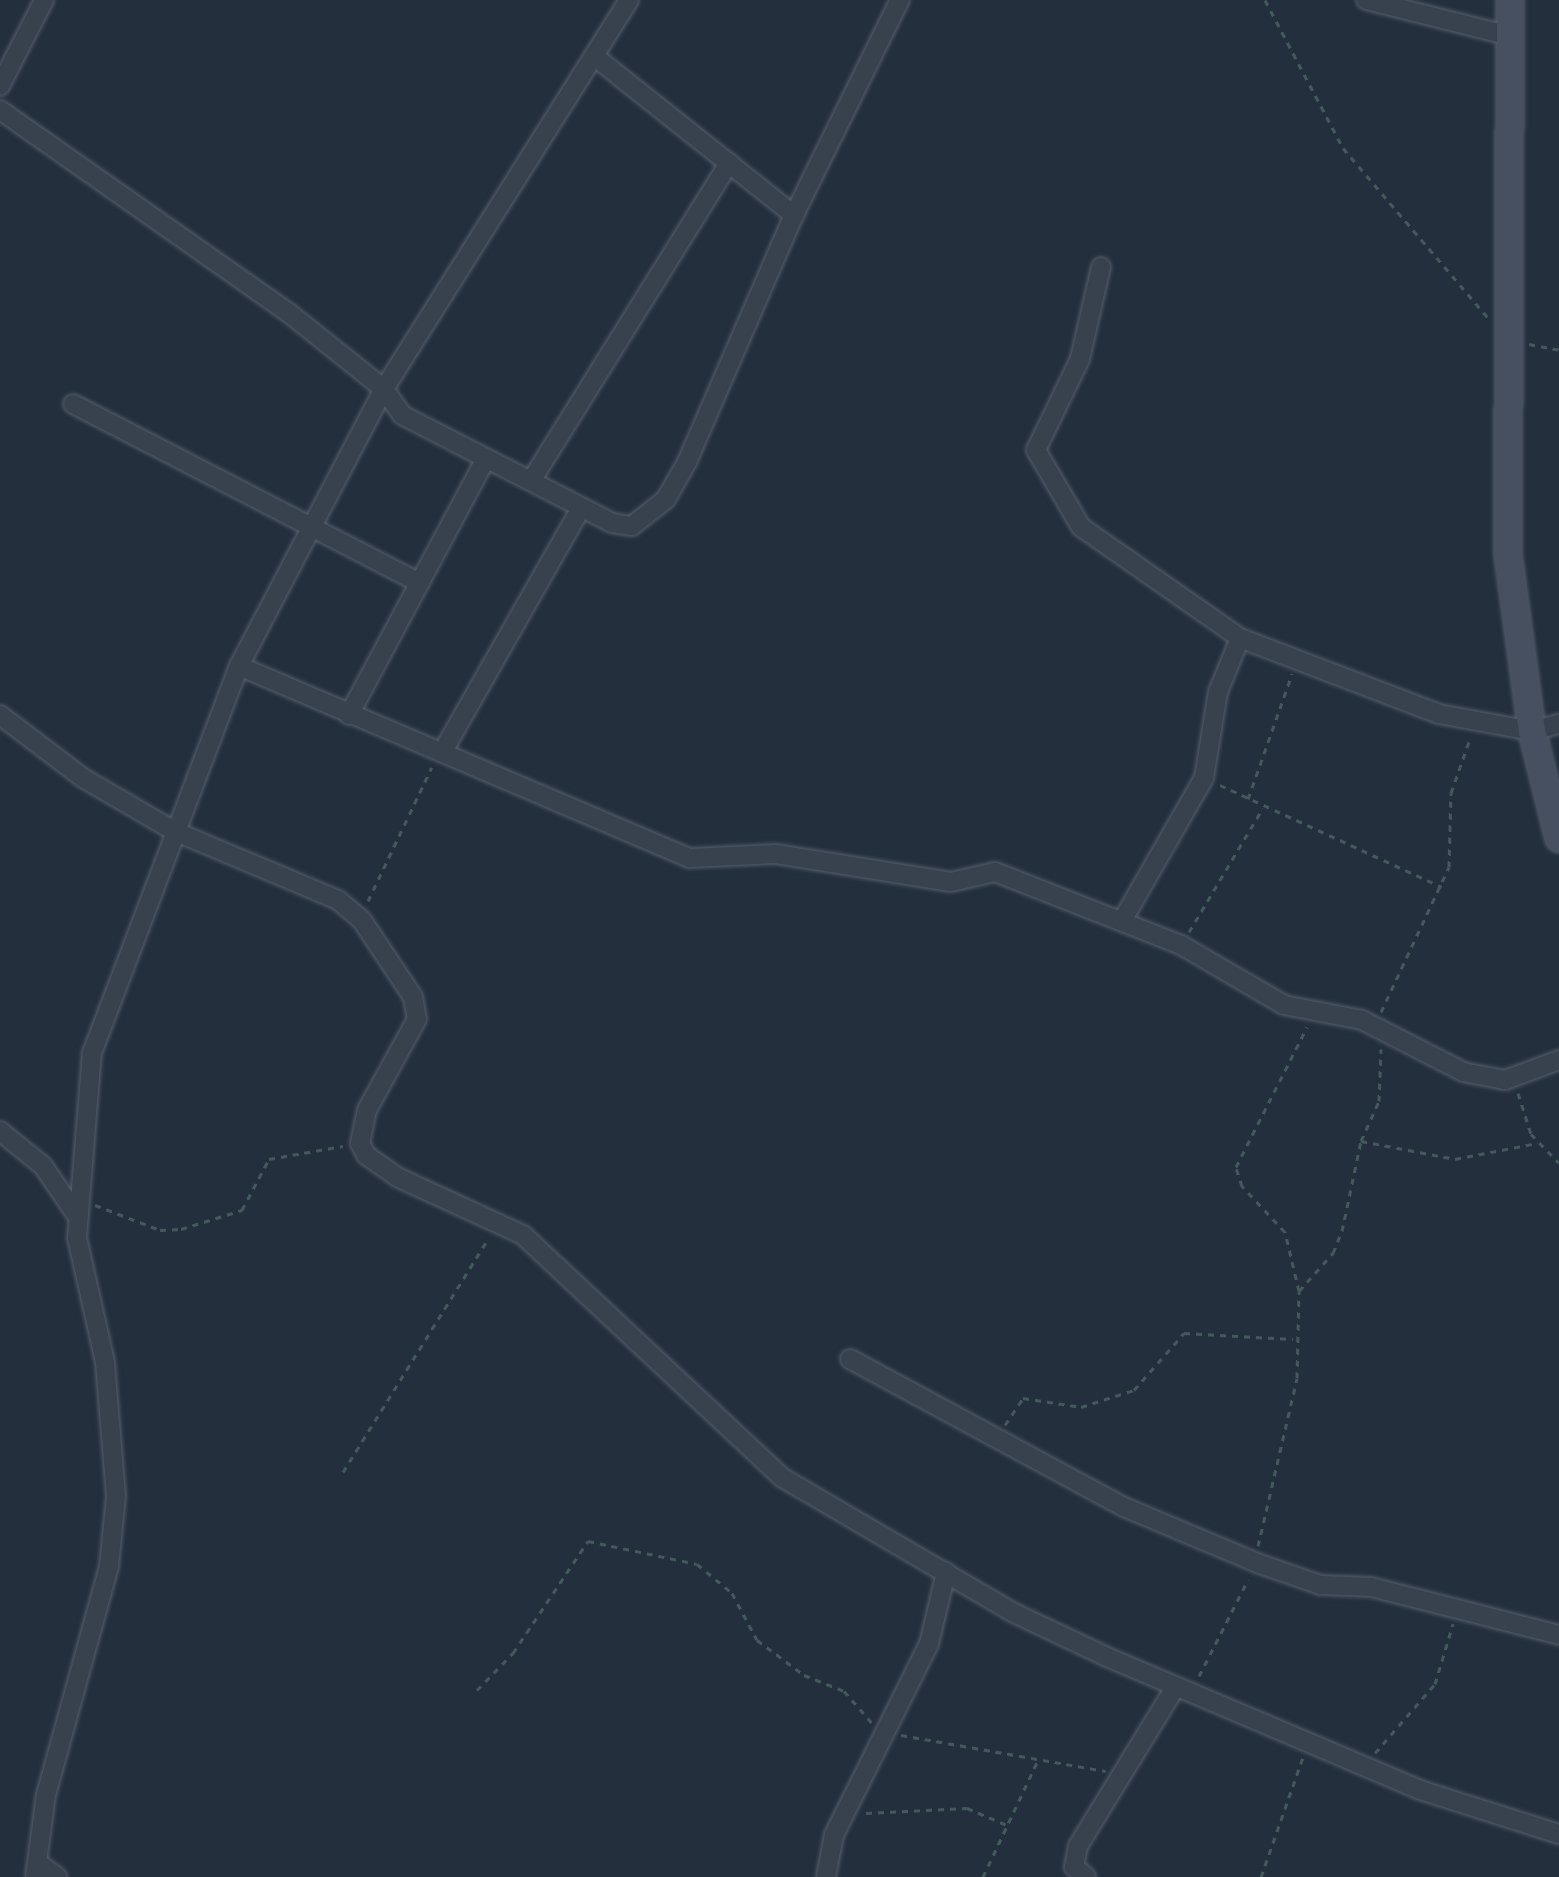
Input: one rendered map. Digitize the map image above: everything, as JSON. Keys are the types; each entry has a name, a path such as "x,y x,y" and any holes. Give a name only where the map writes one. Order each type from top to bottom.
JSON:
{"street":[{"path":"0,86 44,0"},
{"path":"57,1877 37,1870 46,1795 109,1566 116,1496 105,1362 77,1206 92,1053 239,666 384,389 629,0"},
{"path":"0,110 289,313 384,389 402,415 581,508 632,526 666,499 794,215 900,0"},
{"path":"1366,0 1510,36"},
{"path":"1510,0 1508,554 1532,731 1559,839"},
{"path":"594,56 794,215"},
{"path":"531,481 729,163"},
{"path":"1101,267 1080,359 1038,441 1037,459 1081,527 1240,638 1474,723 1532,731 1559,724"},
{"path":"73,404 316,523 420,583"},
{"path":"349,715 486,458"},
{"path":"443,751 581,508"},
{"path":"1122,921 1204,778 1218,692 1240,638"},
{"path":"239,666 690,858 776,854 951,882 995,872 1181,945 1259,993 1314,1012 1379,1028 1463,1072 1514,1078 1559,1060"},
{"path":"0,715 83,778 174,831 338,900 361,919 413,997 417,1019 367,1110 360,1143 386,1171 497,1221 553,1259 783,1478 946,1572 1182,1691 1359,1764 1559,1834"},
{"path":"0,1131 43,1166 77,1206"},
{"path":"850,1359 1124,1507 1257,1563 1321,1585 1371,1587 1559,1635"},
{"path":"826,1877 846,1811 929,1644 946,1572"},
{"path":"1086,1877 1074,1858 1121,1774 1182,1691"}],"path":[{"path":"1265,0 1343,148 1509,341 1559,350"},
{"path":"1248,799 1297,660"},
{"path":"1299,1291 1333,1253 1361,1141 1379,1101 1379,1028 1405,949 1442,887 1451,793 1474,723"},
{"path":"361,919 443,751"},
{"path":"1204,778 1442,887"},
{"path":"1181,945 1263,807"},
{"path":"1182,1691 1257,1563 1297,1378 1294,1338 1299,1291 1275,1213 1235,1176 1314,1012"},
{"path":"1514,1078 1537,1143 1559,1163"},
{"path":"1361,1141 1455,1159 1537,1143"},
{"path":"77,1206 160,1230 181,1229 242,1210 269,1159 360,1143"},
{"path":"343,1472 467,1282 497,1221"},
{"path":"997,1439 1023,1398 1081,1407 1134,1390 1184,1333 1294,1338"},
{"path":"477,1690 513,1653 588,1541 697,1564 732,1593 757,1640 804,1675 844,1691 860,1716 887,1731 956,1750 1121,1774"},
{"path":"1359,1764 1397,1736 1425,1700 1462,1609"},
{"path":"1261,1877 1306,1743"},
{"path":"983,1877 1038,1760"},
{"path":"846,1811 967,1808 1007,1825"}]}
